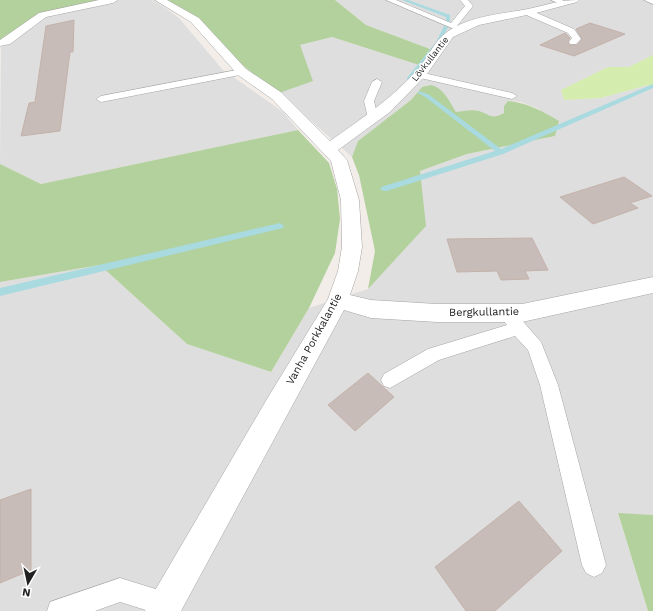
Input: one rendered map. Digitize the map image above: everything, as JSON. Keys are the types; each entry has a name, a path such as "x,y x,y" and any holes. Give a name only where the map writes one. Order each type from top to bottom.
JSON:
{"street":[{"path":"0,43 6,42 43,15 113,0"},
{"name":"Vanha Porkkalantie","path":"160,0 195,20 242,72 277,96 339,160 350,200 352,247 348,271 338,300 164,607"},
{"name":"Lövkullantie","path":"329,149 385,109 419,75 456,28 527,12 564,1"},
{"name":"Bergkullantie","path":"338,300 371,310 437,313 512,320 522,312 653,285"}],"lane":[{"path":"390,0 456,28 469,6 464,0"},
{"path":"648,0 653,2"},
{"path":"527,12 571,31 577,39 574,42"},
{"path":"100,99 242,72"},
{"path":"419,75 512,96"},
{"path":"373,118 369,101 377,82"},
{"path":"390,380 434,354 512,320 535,347 549,385 594,566"},
{"path":"59,611 120,590 164,607"}],"shaded area":[{"path":"106,0 152,0 164,7 179,18 222,69 283,112 298,130 41,184 0,164 1,43 41,14"},
{"path":"335,0 653,0 653,55 629,67 608,67 561,90 564,100 601,98 648,85 653,88 653,515 618,514 648,611 0,611 0,282 100,265 187,344 271,372 309,308 368,289 420,171 467,154 555,136 539,109 521,102 508,101 504,106 504,113 496,117 488,116 478,111 455,112 444,93 422,87 411,100 358,141 352,157 279,93 300,45 332,37 419,65 430,49 366,25"}],"green space":[{"path":"0,0 106,0 41,14 0,41"},
{"path":"167,0 335,0 366,25 430,49 419,65 332,37 300,45 313,81 279,93 242,65 198,19"},
{"path":"653,55 653,88 648,85 601,98 564,100 561,90 608,67 629,67"},
{"path":"431,85 443,92 456,112 476,110 491,116 496,116 504,113 504,106 508,101 535,108 559,121 555,136 467,154 420,171 426,226 368,289 375,251 359,175 352,157 358,141 411,100 422,87"},
{"path":"298,130 329,163 337,189 340,219 335,253 309,308 271,372 187,344 100,265 0,282 0,164 41,184"},
{"path":"618,513 653,515 653,611 648,611"}],"building":[{"path":"74,20 73,52 70,52 60,131 21,136 29,103 35,102 46,26"},
{"path":"590,23 625,34 574,56 540,45 565,33 570,38 568,41 569,45 577,45 582,39 576,29"},
{"path":"624,177 652,196 630,203 638,208 593,224 560,197"},
{"path":"532,238 548,270 525,271 529,279 501,280 497,271 457,272 447,239"},
{"path":"368,373 394,397 355,431 328,405"},
{"path":"31,489 31,570 0,583 0,500"},
{"path":"519,501 562,551 495,611 466,611 435,567"}],"waterway":[{"path":"404,0 448,16 448,22"},
{"path":"409,79 438,42 446,27"},
{"path":"500,152 653,86"},
{"path":"420,92 500,152"},
{"path":"384,189 500,152"},
{"path":"0,292 280,226"}]}
